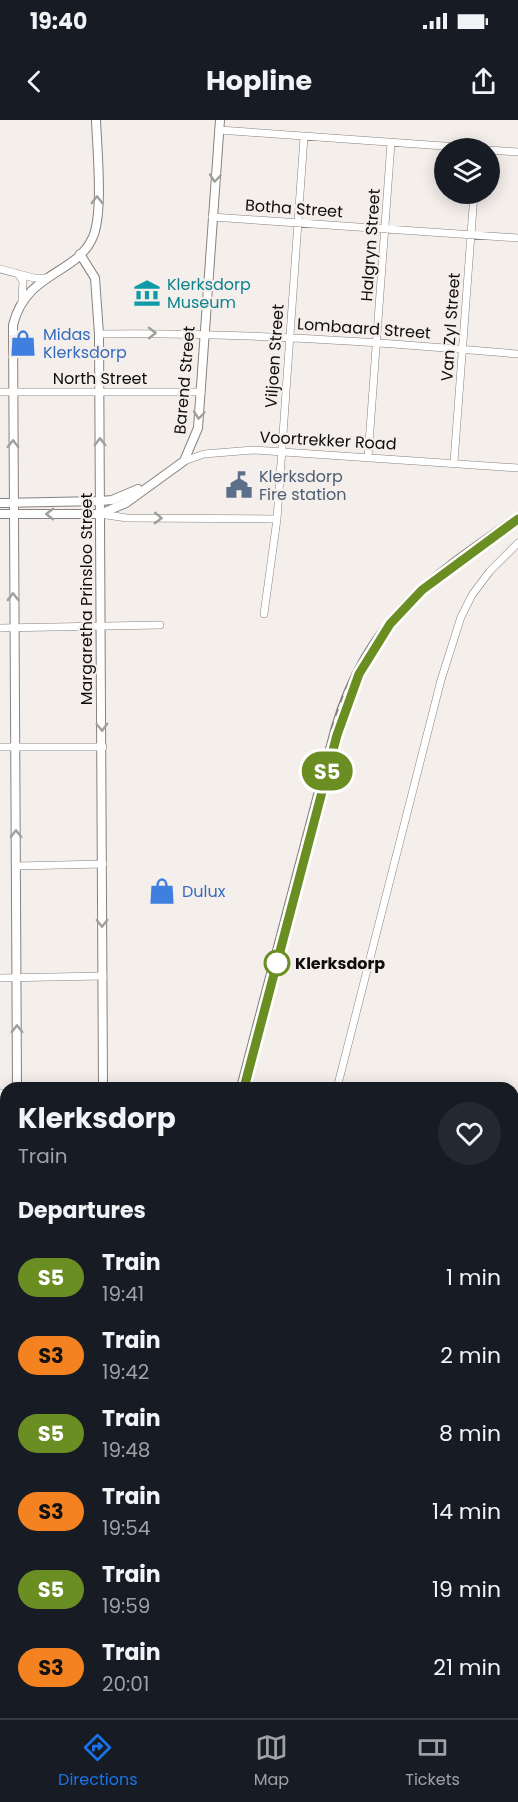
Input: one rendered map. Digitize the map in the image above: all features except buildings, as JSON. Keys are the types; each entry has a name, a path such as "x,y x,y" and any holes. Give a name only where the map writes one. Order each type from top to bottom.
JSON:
{"street":[{"path":"22,301 46,278 80,254 92,240 98,220 96,120"},
{"name":"Barend Street","path":"184,461 198,428 220,120"},
{"path":"219,130 434,146"},
{"name":"Viljoen Street","path":"264,614 277,519 304,136"},
{"name":"Halgryn Street","path":"368,457 391,143"},
{"path":"500,151 518,152"},
{"name":"Van Zyl Street","path":"454,462 473,204"},
{"name":"Botha Street","path":"212,217 298,221 518,238"},
{"name":"Margaretha Prinsloo Street","path":"80,254 95,278 99,334 103,1082"},
{"path":"0,269 46,278"},
{"path":"17,1082 12,392 13,325 22,301 23,280 18,274"},
{"name":"Lombaard Street","path":"99,334 204,332 290,336 518,354"},
{"name":"North Street","path":"0,392 201,392"},
{"name":"Voortrekker Road","path":"100,514 126,503 144,487 184,461 204,454 228,450 454,462 518,468"},
{"name":"Voortrekker Road","path":"0,503 112,500 144,487"},
{"path":"0,514 100,514 128,518 277,519"},
{"path":"339,1082 441,680 458,627 481,583 518,543"},
{"path":"0,628 160,625"},
{"path":"0,747 103,747"},
{"path":"16,866 103,864"},
{"path":"0,978 103,976"}],"railway":[{"path":"240,1082 333,727 347,689 363,656 404,602 456,558 518,514"}],"train":[{"name":"S5","path":"246,1082 337,735 352,687 374,648 399,613 434,579 518,519"}],"place":[{"name":"Klerksdorp Museum","path":"147,293"},
{"name":"Midas Klerksdorp","path":"23,343"},
{"name":"Klerksdorp Fire station","path":"239,485"},
{"name":"Dulux","path":"162,891"},
{"name":"Klerksdorp","path":"277,963"}]}
